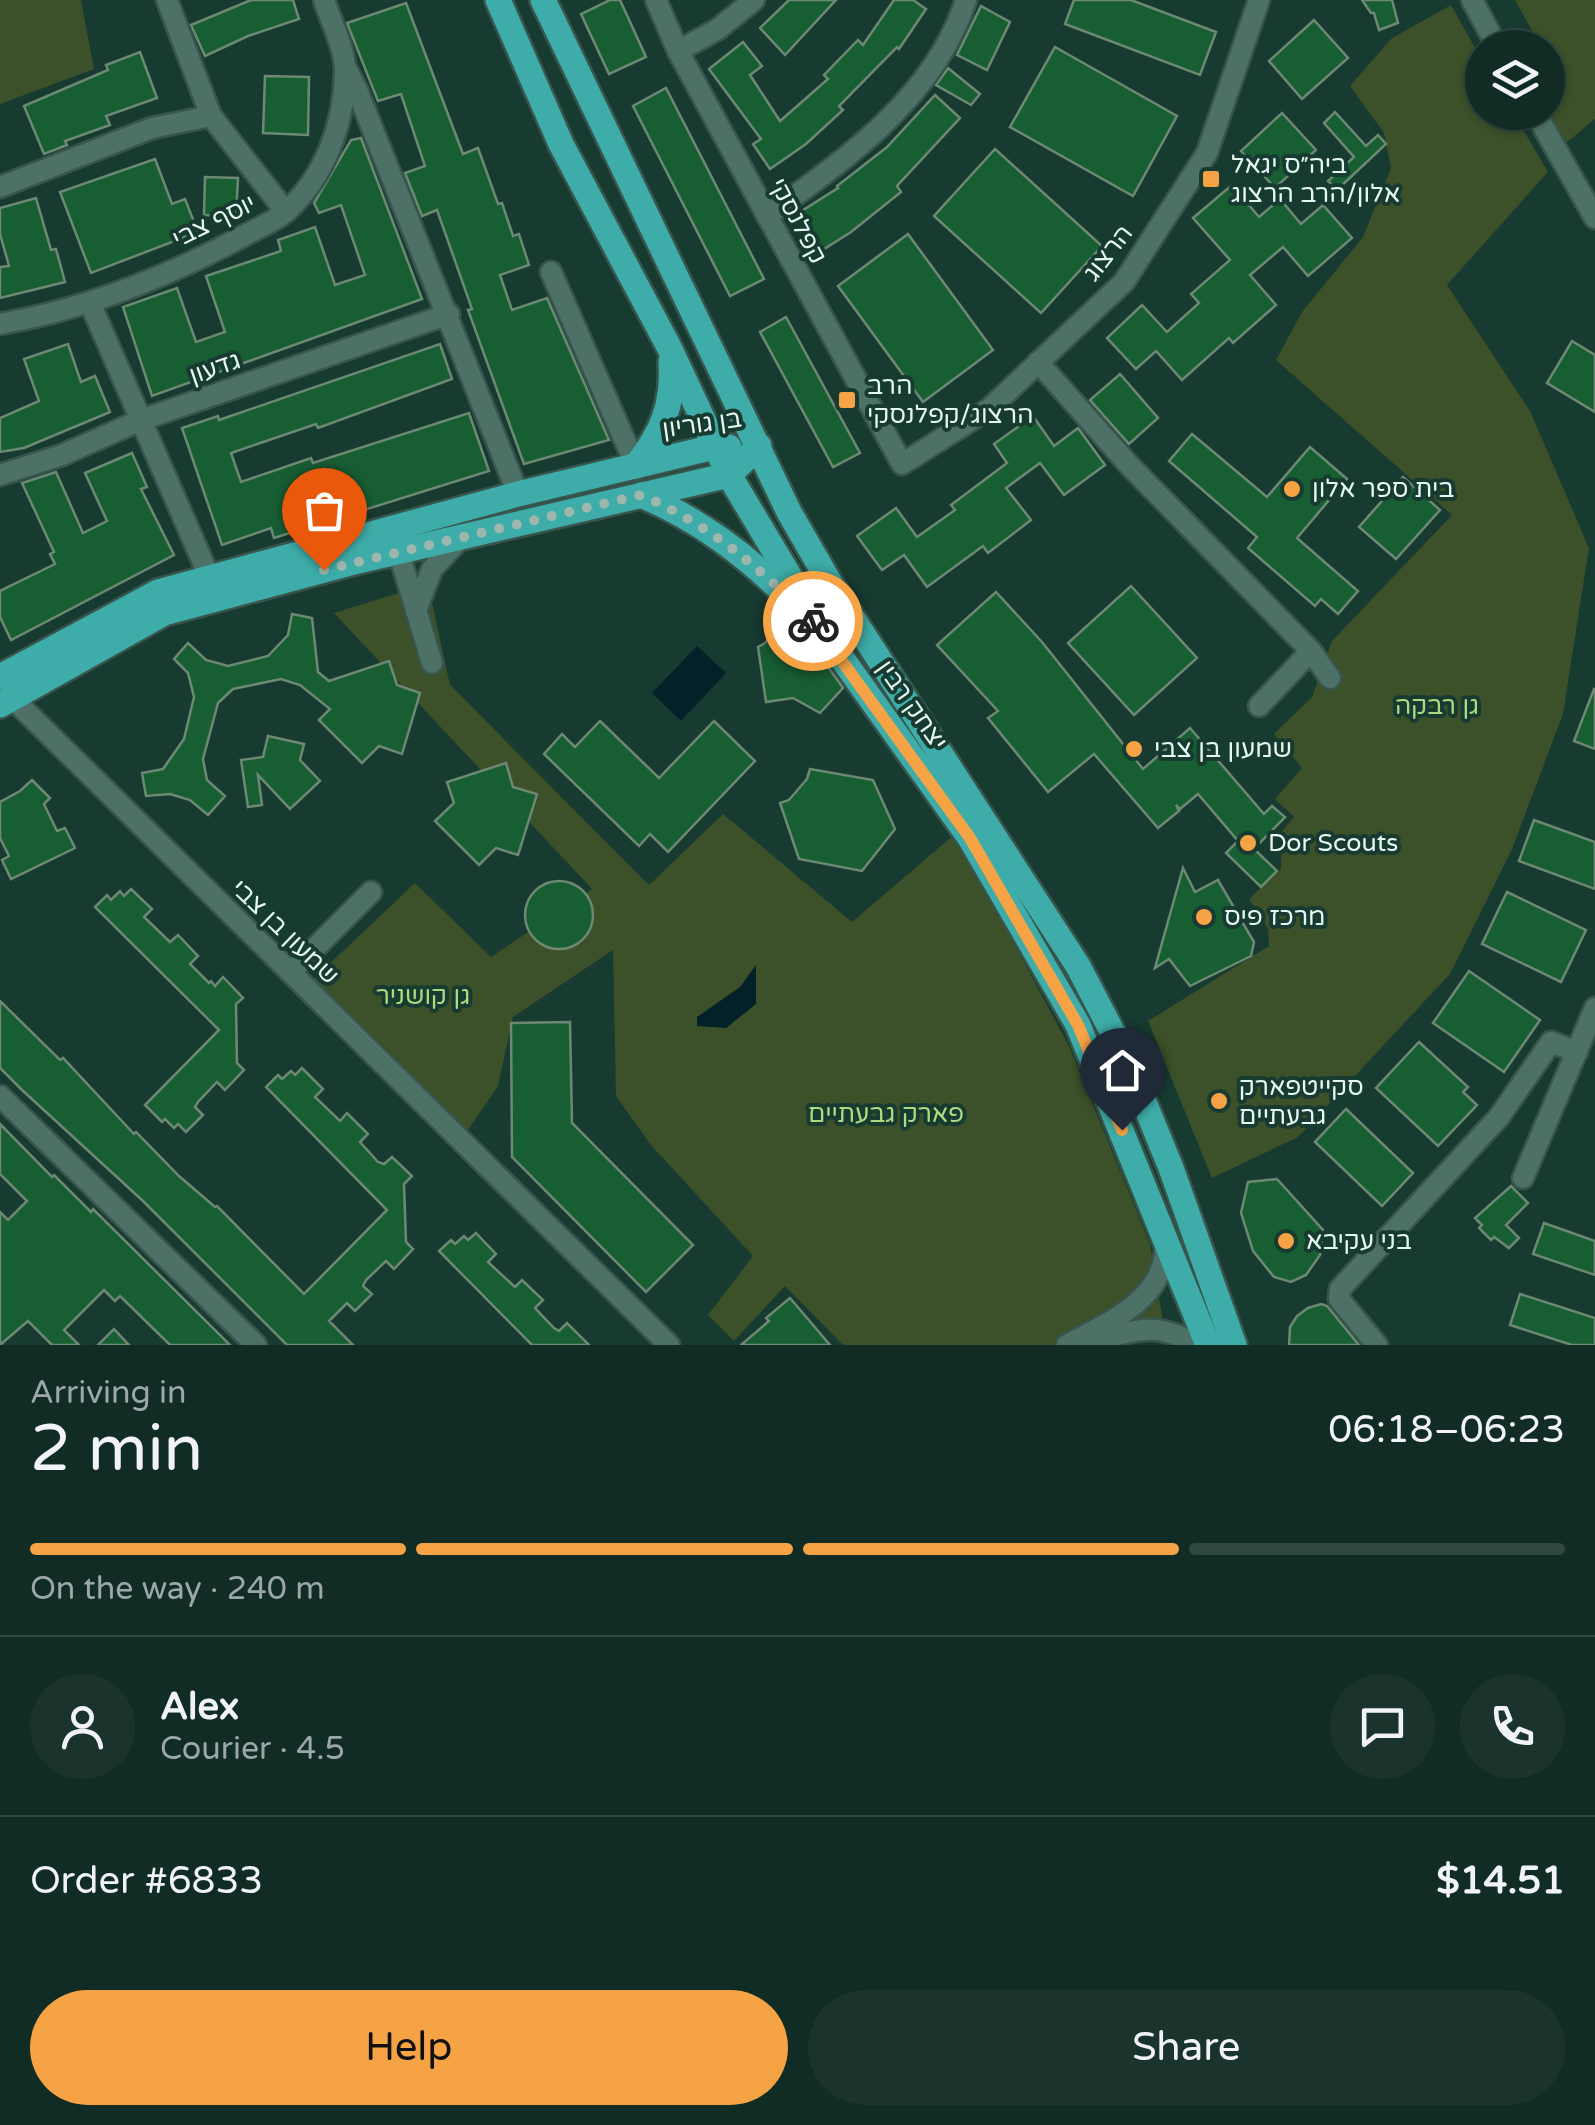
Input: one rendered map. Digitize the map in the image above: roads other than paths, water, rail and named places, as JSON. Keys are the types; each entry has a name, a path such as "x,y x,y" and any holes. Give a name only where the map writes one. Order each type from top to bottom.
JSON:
{"main road":[{"name":"יצחק רבין","path":"498,0 561,144 669,347 729,474 822,629 970,838 1078,1025 1208,1345"},
{"name":"יצחק רבין","path":"543,0 789,512 831,586 1078,966 1126,1058 1171,1168 1234,1345"},
{"path":"636,466 656,441 669,411 673,390 669,347"},
{"name":"בן גוריון","path":"3,689 158,592 214,589 395,541 518,494 714,447 759,446"},
{"name":"בן גוריון","path":"395,541 460,539 729,474 759,446"},
{"path":"641,495 679,512 733,546 822,629"}],"street":[{"path":"166,0 211,116 286,212"},
{"name":"יוסף צבי","path":"0,324 90,303 198,258 286,212 317,173 339,126 346,68 324,0"},
{"name":"קפלנסקי","path":"656,0 678,51 902,464"},
{"path":"678,51 718,29 754,0"},
{"path":"767,216 836,166 900,109 932,68 966,0"},
{"name":"הרצוג","path":"902,464 989,410 1124,282 1207,152 1260,0"},
{"path":"1472,0 1488,30"},
{"path":"346,68 449,314 518,494"},
{"path":"0,187 152,128 211,116"},
{"path":"1545,130 1595,218"},
{"path":"551,272 636,466"},
{"path":"90,303 214,589"},
{"name":"גדעון","path":"0,475 62,455 142,420 449,314"},
{"path":"1038,362 1129,464 1311,651 1330,678"},
{"path":"416,611 432,569 460,539"},
{"path":"395,541 432,663"},
{"path":"1259,706 1311,651"},
{"name":"שמעון בן צבי","path":"3,689 669,1345"},
{"path":"291,972 371,892"},
{"path":"1522,1178 1595,1008"},
{"path":"1377,1345 1339,1299 1340,1289 1499,1117 1551,1042 1577,1052"},
{"path":"0,1096 256,1345"},
{"path":"1166,1236 1166,1259 1151,1290 1135,1306 1067,1345 1156,1328 1199,1345"}],"water":[{"path":"697,646 726,673 681,721 652,693"},
{"path":"756,965 756,1004 726,1028 697,1026 697,1017 740,987"}],"place":[{"name":"ביה״ס יגאל אלון/הרב הרצוג","path":"1211,179"},
{"name":"הרב הרצוג/קפלנסקי","path":"847,400"},
{"name":"בית ספר אלון","path":"1292,489"},
{"name":"שמעון בן צבי","path":"1134,749"},
{"name":"Dor Scouts","path":"1248,843"},
{"name":"מרכז פיס","path":"1204,917"},
{"name":"סקייטפארק גבעתיים","path":"1219,1101"},
{"name":"בני עקיבא","path":"1286,1241"}],"park label":[{"name":"גן רבקה","path":"1437,706"},
{"name":"גן קושניר","path":"423,996"},
{"name":"פארק גבעתיים","path":"886,1114"}]}
